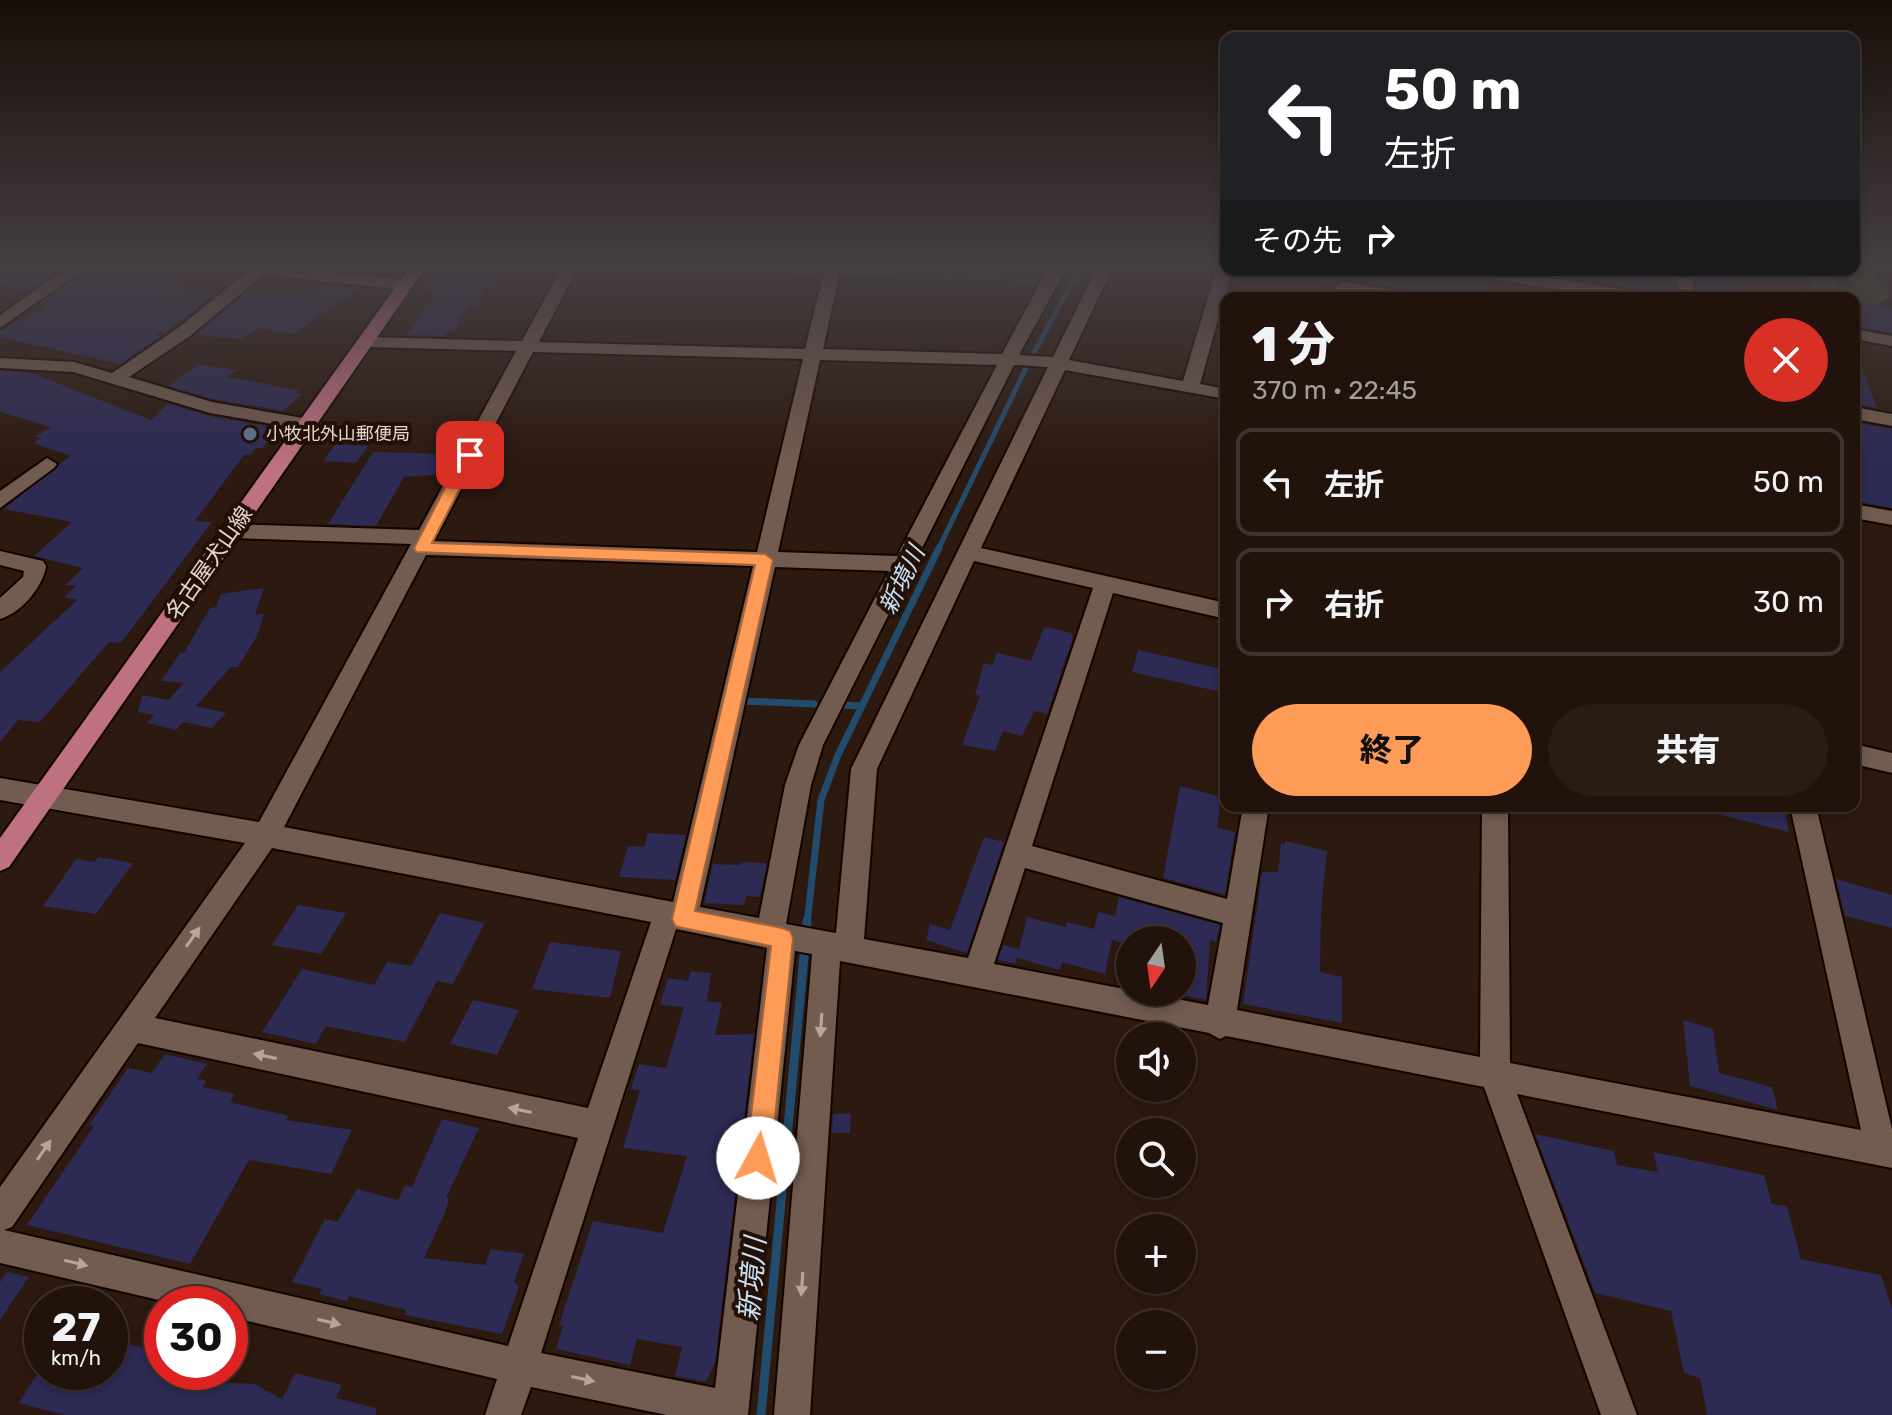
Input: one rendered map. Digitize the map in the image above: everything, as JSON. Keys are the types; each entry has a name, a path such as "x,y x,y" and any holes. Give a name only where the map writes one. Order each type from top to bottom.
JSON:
{"main road":[{"name":"名古屋犬山線","path":"0,859 372,333"}],"street":[{"path":"115,379 182,333"},
{"path":"0,1215 266,835 535,333"},
{"path":"503,1415 596,1126 675,917 819,333"},
{"path":"0,1246 731,1412 776,937 798,785 811,745 1024,333"},
{"path":"792,1415 838,949 864,769 1070,333"},
{"path":"1190,387 1206,333"},
{"path":"1860,335 1892,341"},
{"path":"366,342 1054,362 1220,393"},
{"path":"0,363 74,367 210,407 307,424"},
{"path":"1860,414 1892,420"},
{"path":"0,501 47,464"},
{"path":"1860,512 1892,518"},
{"path":"231,531 765,560 906,564"},
{"path":"966,552 1220,610"},
{"path":"0,558 35,566 33,580 0,611"},
{"path":"976,976 1105,584"},
{"path":"1860,755 1892,763"},
{"path":"0,789 43,799 266,835 1220,1024 1886,1151 1804,812"},
{"path":"1220,1024 1255,812"},
{"path":"1495,812 1495,1075 1619,1415"},
{"path":"1017,854 1238,915"},
{"path":"130,1027 596,1126"}],"building":[{"path":"0,333 157,333 160,337 120,364 0,337"},
{"path":"197,333 251,333 243,339 195,335"},
{"path":"408,333 445,333 443,336"},
{"path":"1860,362 1877,408 1860,405"},
{"path":"198,364 237,370 226,377 299,390 295,393 302,394 283,411 213,399 168,386"},
{"path":"0,371 32,373 151,420 168,404 209,416 278,428 263,448 256,448 251,455 244,455 195,521 212,522 121,643 109,642 40,722 18,720 0,742 0,672 77,600 64,597 76,586 66,585 83,568 34,556 72,522 4,509 70,456 34,443 41,438 35,437 51,427 0,412"},
{"path":"1860,423 1892,429 1892,508 1860,502"},
{"path":"336,444 368,446 356,463 323,461"},
{"path":"373,452 446,454 434,475 404,477 376,526 328,524"},
{"path":"264,588 255,615 264,614 257,636 238,667 231,667 196,706 226,713 212,728 183,722 176,730 147,723 154,715 138,712 142,695 168,700 184,683 161,681 180,653 184,653 210,608 216,607 221,594"},
{"path":"1044,627 1071,633 1073,638 1047,714 1034,711 1022,736 1003,731 995,751 962,745 980,696 975,695 984,663 992,665 997,653 1031,661"},
{"path":"1138,650 1220,669 1220,692 1132,672"},
{"path":"1180,786 1220,797 1217,828 1235,832 1225,895 1163,878"},
{"path":"1785,812 1789,832 1713,813"},
{"path":"648,833 686,835 675,880 619,877 628,846 644,847"},
{"path":"984,837 1004,842 967,953 926,940 930,924 950,930"},
{"path":"1285,841 1327,851 1321,912 1320,972 1342,977 1342,1023 1243,1004 1262,872 1278,872 1281,843 1285,844"},
{"path":"98,857 133,863 96,914 43,906 76,859 95,862"},
{"path":"741,862 767,863 760,897 746,896 744,905 704,903 713,864 740,865"},
{"path":"1836,879 1892,895 1892,928 1845,916"},
{"path":"1119,897 1220,925 1216,942 1210,940 1206,1000 1196,998 1196,926 1116,926 1116,941 1112,940 1105,974 1062,962 1060,970 1017,958 1016,964 998,960 1003,945 1019,949 1027,917 1066,927 1067,922 1094,929 1098,912 1115,916"},
{"path":"298,905 346,913 321,954 272,945"},
{"path":"440,913 485,923 453,984 437,981 405,1042 326,1026 316,1044 262,1032 302,969 374,985 387,962 411,966"},
{"path":"550,942 621,951 610,998 532,989"},
{"path":"691,971 711,973 707,1001 722,1003 715,1035 754,1034 715,1363 706,1382 675,1376 682,1347 637,1339 630,1365 556,1349 563,1326 559,1325 593,1221 663,1233 687,1156 623,1148 640,1090 631,1089 639,1064 666,1068 684,1007 660,1005 668,978 688,981"},
{"path":"473,1000 519,1010 497,1055 450,1044"},
{"path":"1683,1020 1713,1029 1719,1073 1772,1087 1778,1110 1690,1086"},
{"path":"165,1054 207,1064 197,1079 207,1081 203,1087 235,1094 230,1102 289,1116 286,1120 352,1130 331,1174 249,1160 190,1264 27,1225 94,1126 89,1125 128,1068 152,1073"},
{"path":"851,1113 850,1133 832,1133 833,1114"},
{"path":"442,1119 479,1128 446,1198 449,1199 444,1215 424,1258 485,1265 491,1249 524,1254 514,1282 519,1287 502,1334 405,1315 406,1310 349,1296 347,1301 319,1294 322,1289 292,1282 325,1219 337,1222 357,1189 398,1200 405,1185 412,1187"},
{"path":"1535,1134 1614,1151 1617,1165 1658,1172 1653,1152 1764,1175 1772,1204 1787,1206 1801,1259 1881,1275 1892,1309 1892,1415 1707,1415 1700,1378 1684,1373 1671,1311 1595,1293"},
{"path":"7,1272 29,1277 0,1320 0,1282"},
{"path":"128,1344 144,1348 144,1390 248,1390 248,1384 254,1384 282,1399 295,1373 342,1385 336,1398 376,1408 376,1415 65,1415 19,1403 27,1390 128,1390"}],"waterway":[{"name":"新境川","path":"938,550 1045,333"},
{"name":"新境川","path":"862,706 939,548"},
{"path":"743,701 814,704"},
{"path":"840,705 862,706"},
{"name":"新境川","path":"807,923 821,800 862,706"},
{"name":"新境川","path":"761,1415 804,956"}],"place":[{"name":"小牧北外山郵便局","path":"250,434"}],"route":[{"path":"470,455 422,548 765,560 683,919 782,938 758,1158"}]}
